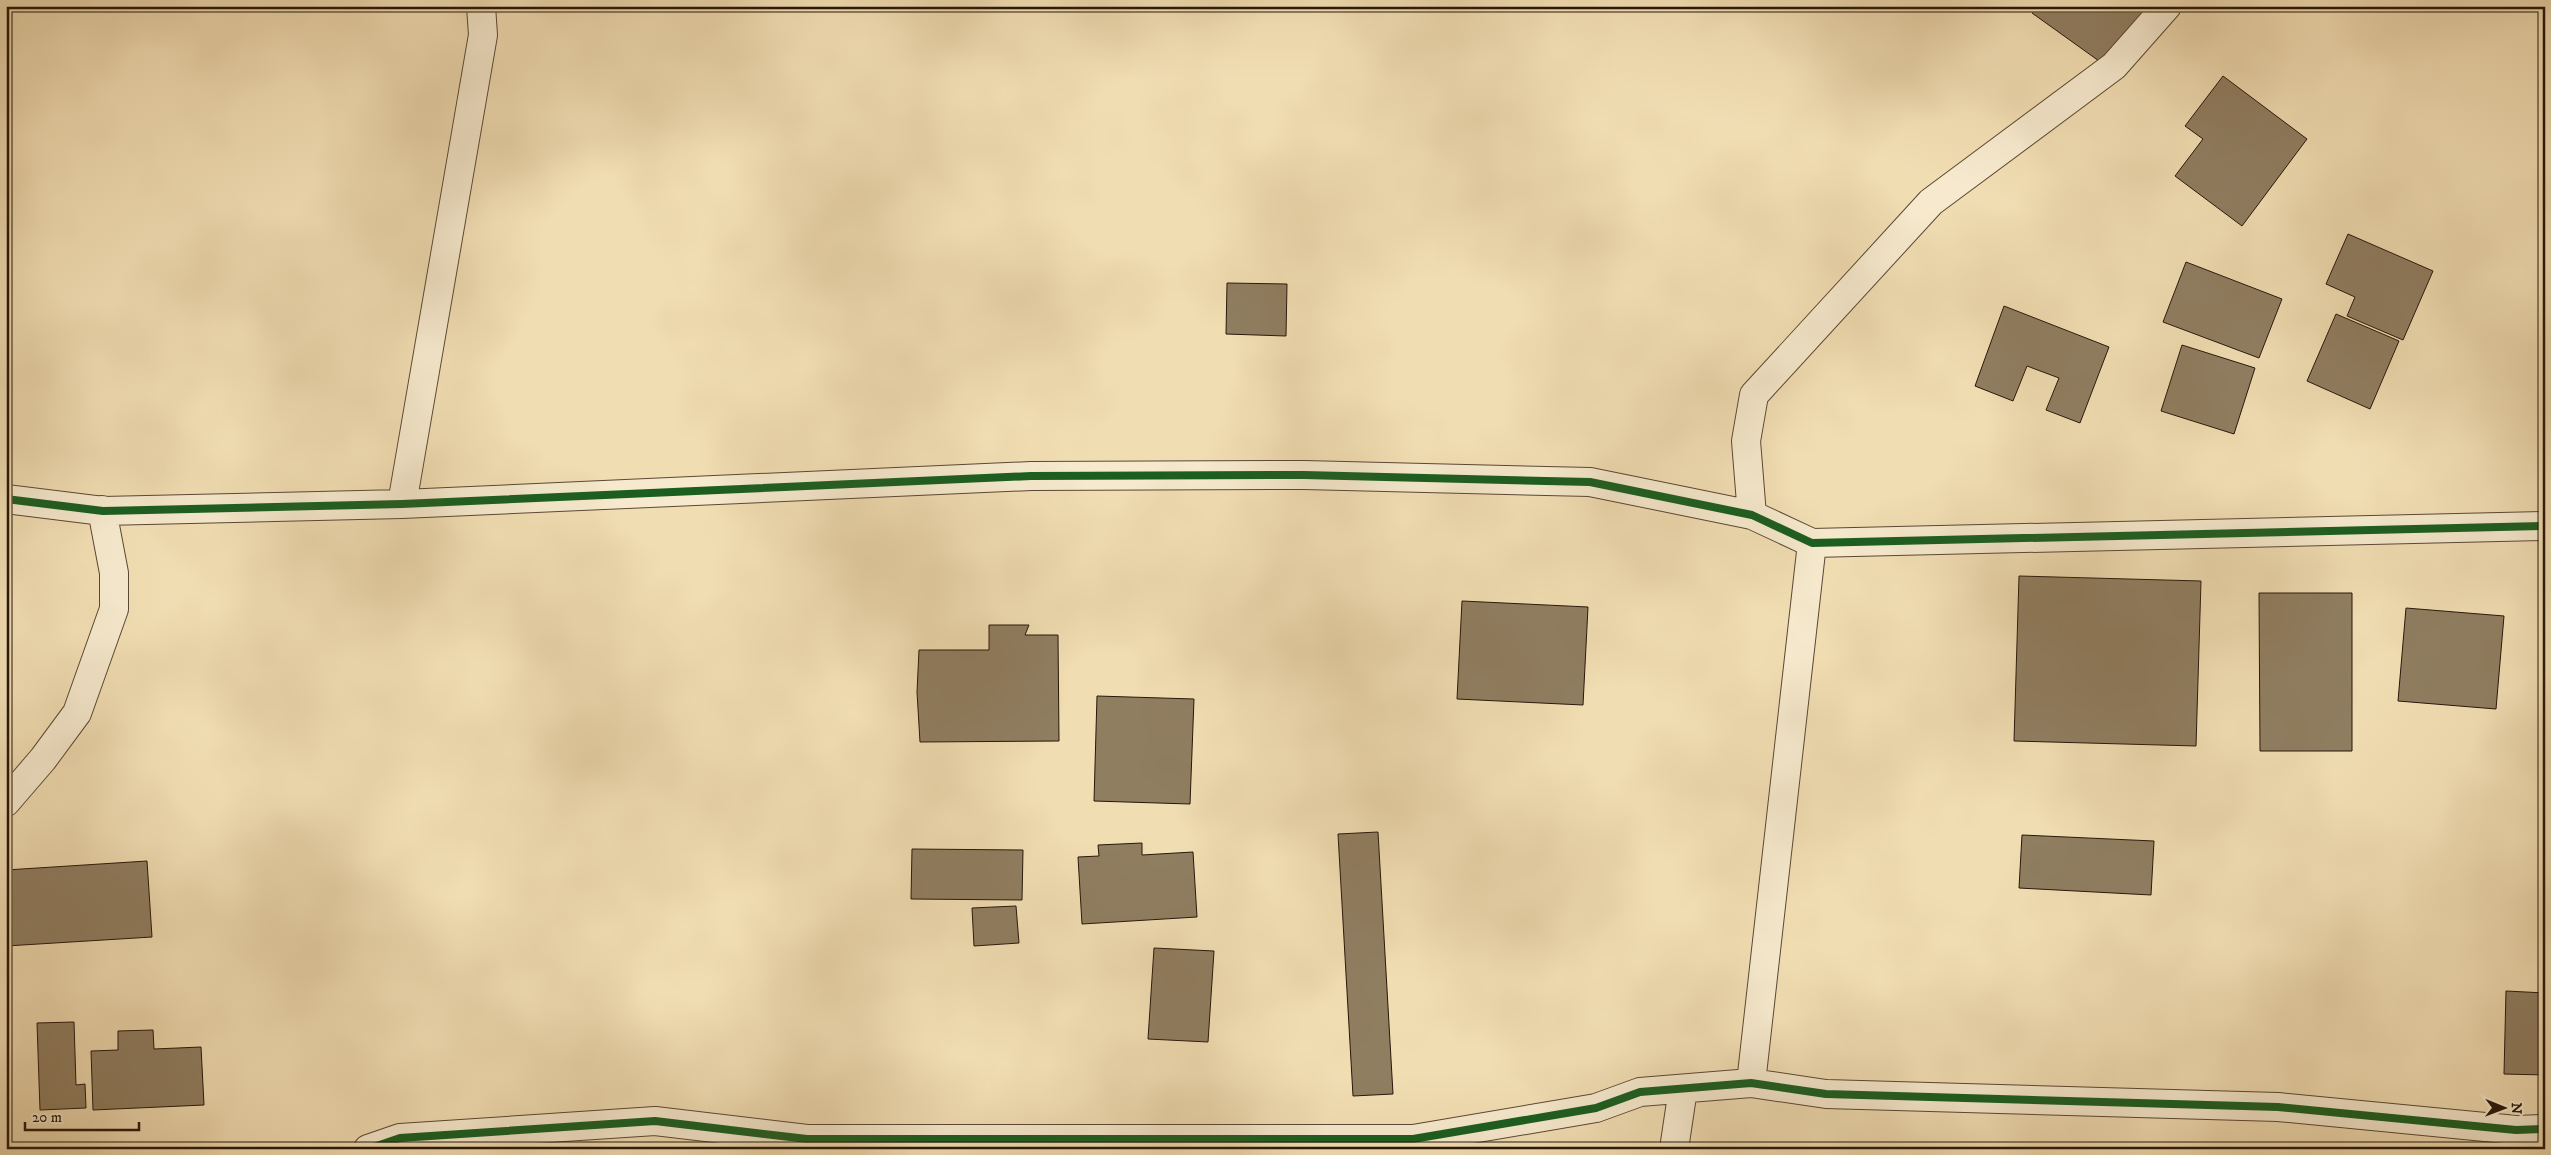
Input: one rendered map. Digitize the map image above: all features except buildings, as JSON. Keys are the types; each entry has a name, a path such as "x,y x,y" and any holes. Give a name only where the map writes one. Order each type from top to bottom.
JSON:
{"street":[{"path":"402,504 483,35 481,6"},
{"path":"1752,515 1746,441 1754,395 1931,202 2114,66 2167,6"},
{"path":"6,500 102,510 402,504 1030,476 1304,475 1590,482 1752,515 1812,543 2545,526"},
{"path":"6,802 43,759 77,713 114,609 114,573 102,510"},
{"path":"1751,1083 1812,543"},
{"path":"368,1149 400,1138 655,1121 807,1144 1413,1139 1596,1108 1640,1092 1751,1083 1826,1094 2278,1107 2516,1130 2545,1129"},
{"path":"1674,1149 1683,1088"}],"cycle path":[{"path":"6,499 103,511 402,504 1031,476 1304,475 1590,482 1752,515 1812,543 2545,526"},
{"path":"368,1149 400,1138 655,1121 807,1139 1413,1139 1596,1108 1640,1092 1751,1083 1826,1094 2278,1107 2516,1130 2545,1129"}]}
